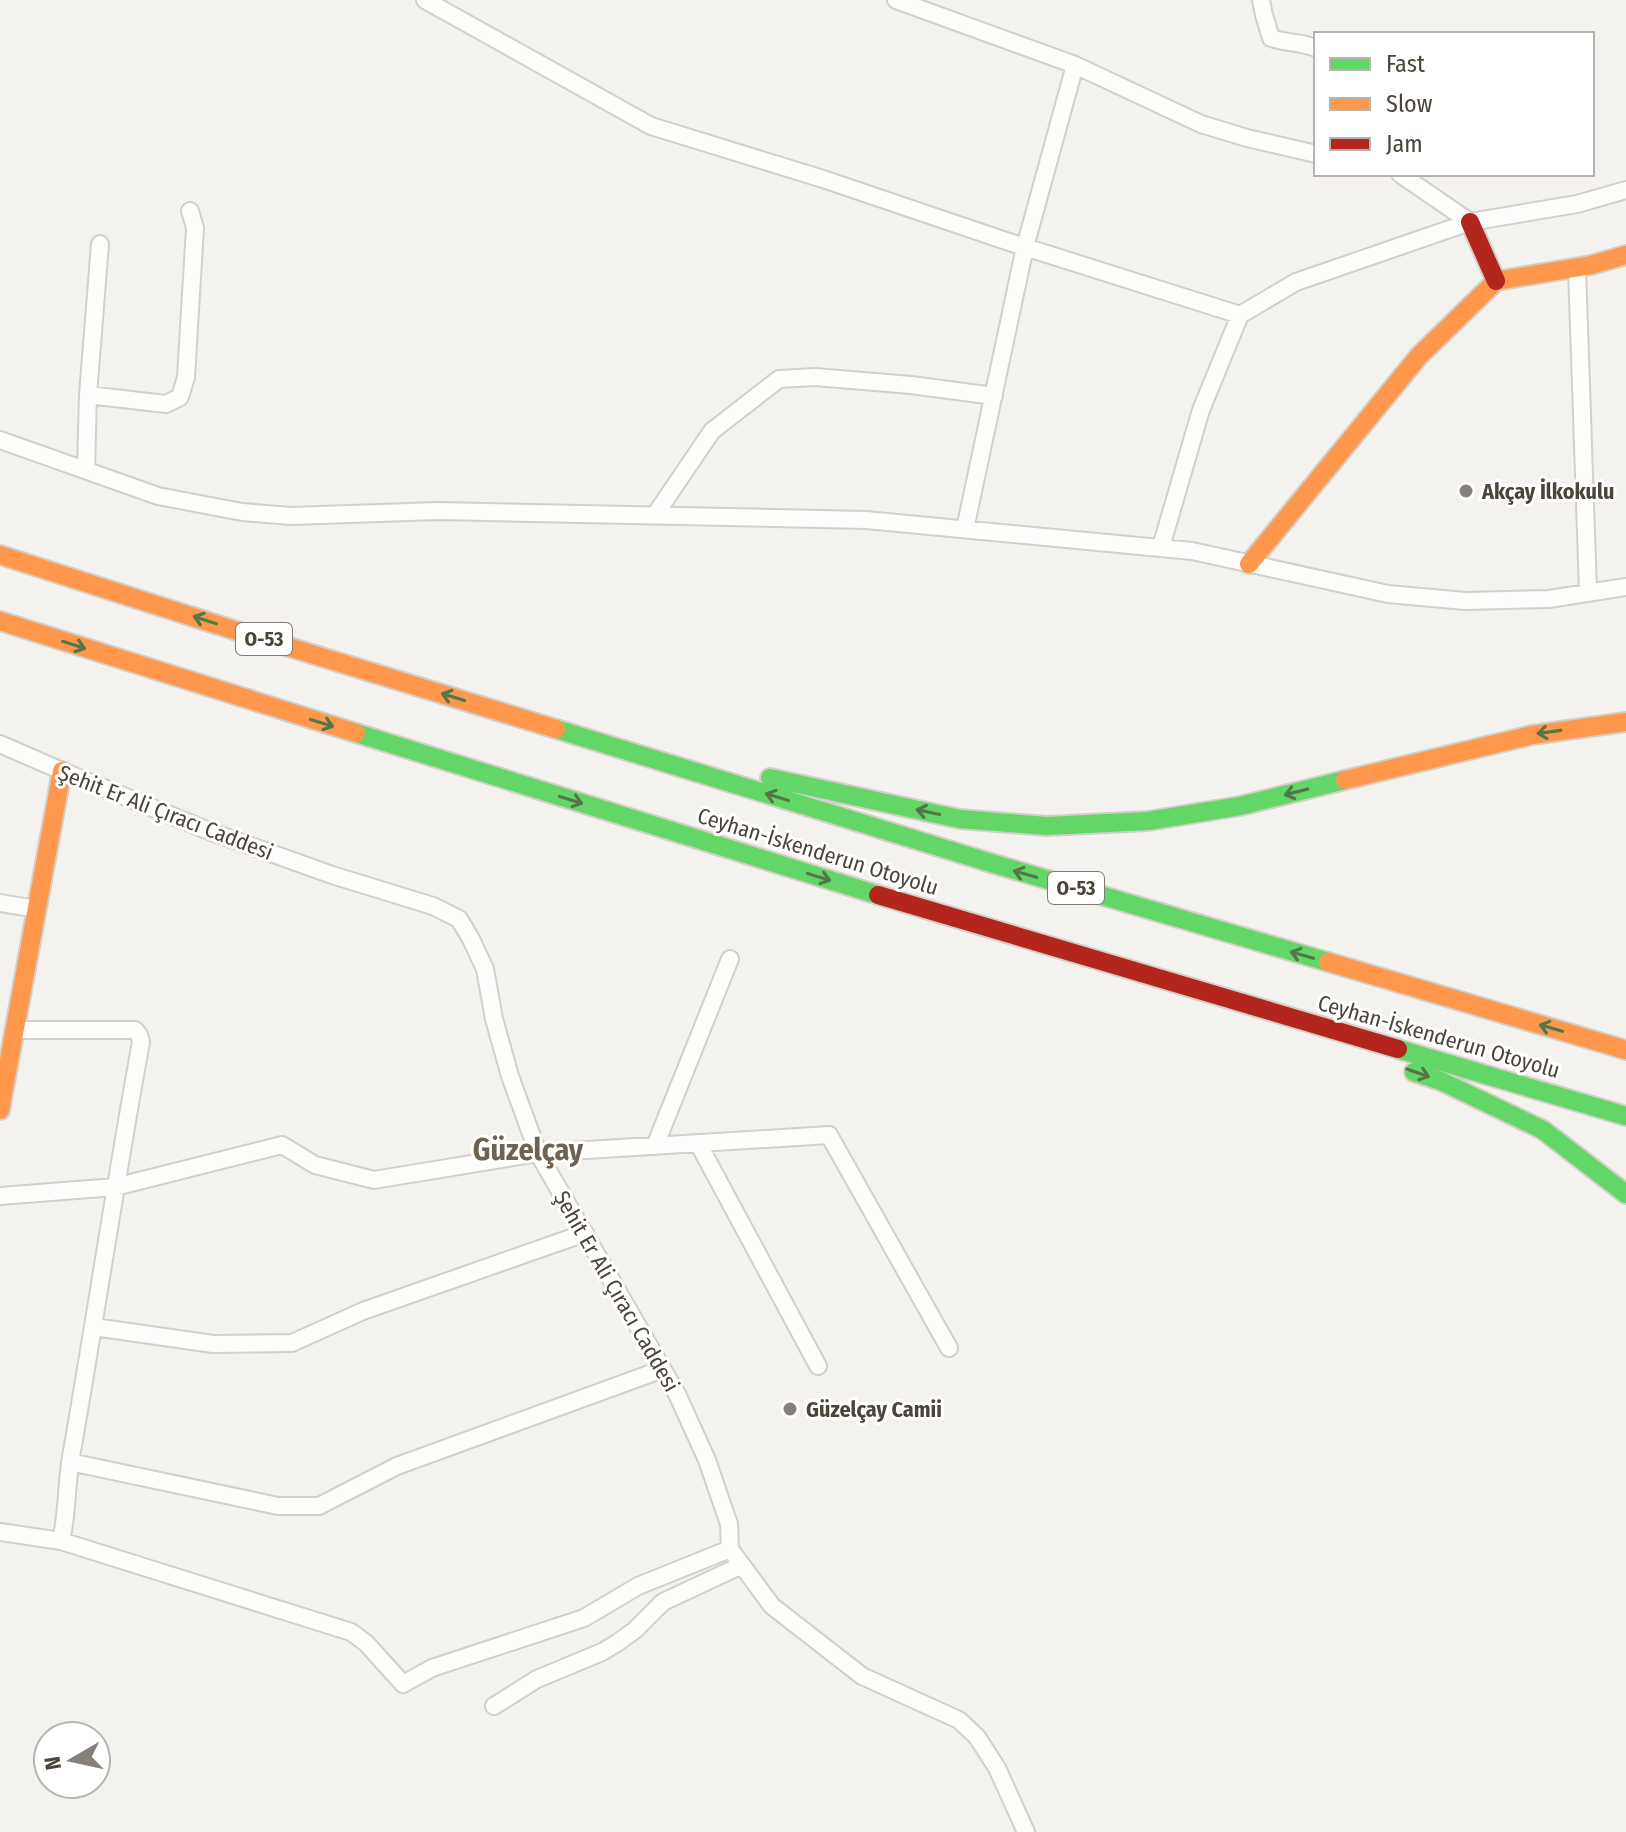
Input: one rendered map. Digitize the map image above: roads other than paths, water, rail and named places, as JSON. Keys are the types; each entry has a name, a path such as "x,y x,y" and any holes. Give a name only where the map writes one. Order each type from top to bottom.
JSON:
{"main road":[{"path":"1470,222 1496,281"},
{"path":"1249,564 1419,356 1496,281 1584,266 1626,255"},
{"name":"Ceyhan-İskenderun Otoyolu","path":"0,555 991,863 1626,1050"},
{"name":"Ceyhan-İskenderun Otoyolu","path":"0,621 973,924 1626,1116"},
{"path":"528,721 960,819 1047,826 1148,821 1240,806 1532,735 1626,722"},
{"path":"0,1110 62,771"},
{"path":"973,924 1441,1081 1543,1130 1626,1194"}],"street":[{"path":"425,0 651,126 1240,315"},
{"path":"896,0 1075,65 1201,124 1314,154"},
{"path":"1261,0 1271,38 1314,47"},
{"path":"965,529 1025,247 1075,65"},
{"path":"1403,176 1470,222"},
{"path":"1161,547 1201,410 1240,315 1296,282 1470,222 1577,204 1626,190"},
{"path":"88,395 166,404 180,397 186,377 195,228 190,211"},
{"path":"86,470 88,395 100,244"},
{"path":"1588,592 1584,266 1626,269"},
{"path":"655,515 712,431 779,379 815,377 994,396"},
{"path":"0,440 158,496 242,512 291,516 438,511 866,520 1192,551 1388,594 1465,601 1549,599 1626,587"},
{"name":"Şehit Er Ali Çıracı Caddesi","path":"0,744 209,831 332,875 433,906 459,919 485,969 494,1019 510,1076 538,1153 677,1394 707,1460 729,1524 730,1549 772,1606 862,1676 959,1720 977,1737 997,1768 1026,1832"},
{"path":"0,903 37,909"},
{"path":"655,1146 730,959"},
{"path":"15,1030 135,1030 141,1042 70,1462 66,1519 61,1541"},
{"path":"0,1196 115,1187 282,1145 315,1165 374,1180 538,1153 829,1135 949,1348"},
{"path":"698,1143 818,1366"},
{"path":"94,1327 213,1344 292,1343 363,1311 585,1233"},
{"path":"70,1462 278,1506 319,1506 397,1466 663,1369"},
{"path":"0,1532 61,1541 351,1632 366,1643 403,1684 432,1668 584,1618 638,1586 730,1549"},
{"path":"494,1706 537,1679 617,1643 663,1602 742,1565"}],"place":[{"name":"Akçay İlkokulu","path":"1466,491"},
{"name":"Güzelçay Camii","path":"790,1409"}],"district":[{"name":"Güzelçay","path":"528,1150"}]}
